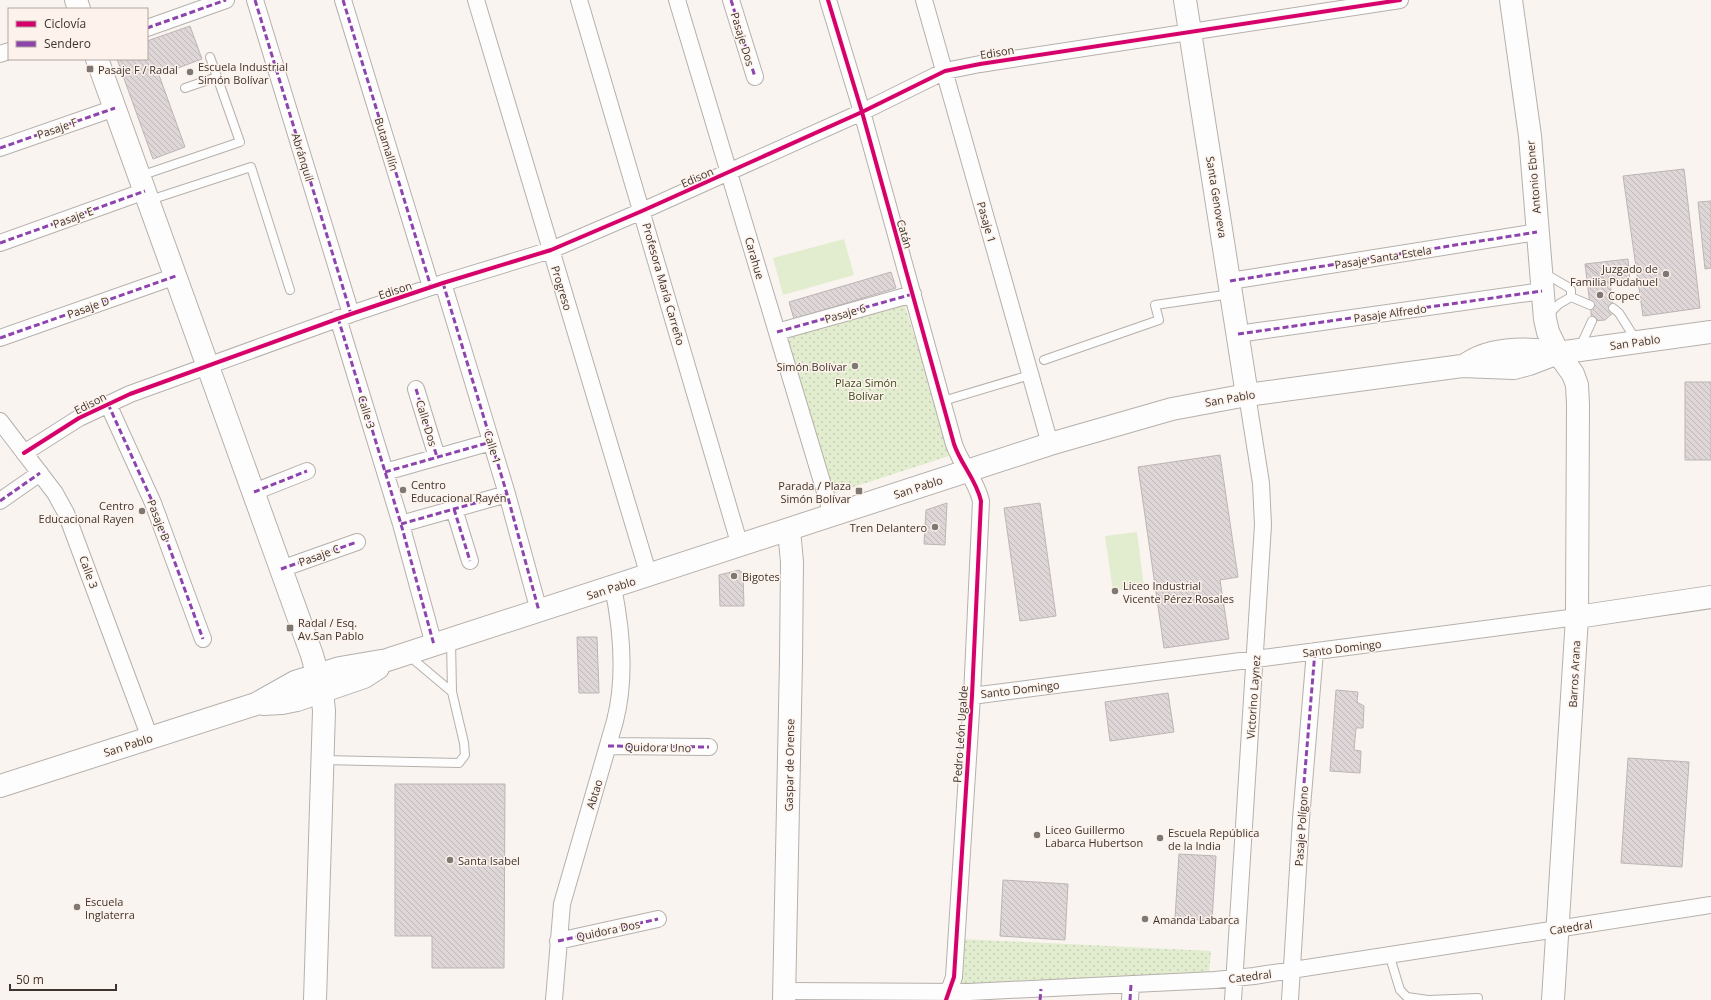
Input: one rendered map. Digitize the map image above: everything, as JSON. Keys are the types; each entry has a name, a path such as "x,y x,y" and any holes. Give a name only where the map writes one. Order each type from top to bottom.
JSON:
{"main road":[{"name":"Santa Genoveva","path":"1185,0 1247,395"},
{"name":"Antonio Ebner","path":"1511,0 1525,96 1545,319 1548,332 1569,351"},
{"path":"97,60 254,492 321,683 324,711 315,1000"},
{"name":"San Pablo","path":"0,786 256,704 295,682 321,683 340,668 396,657 649,576 968,470 1050,444 1172,409 1247,395 1462,366 1486,355 1514,350 1569,351 1711,332"},
{"name":"Barros Arana","path":"1553,1000 1577,617 1578,404 1577,385 1573,374 1569,351"},
{"name":"Gaspar de Orense","path":"784,995 791,660 792,562 789,530"},
{"name":"Santo Domingo","path":"1577,617 1711,597"}],"street":[{"path":"148,28 226,0"},
{"name":"Abránquil","path":"255,0 345,316"},
{"name":"Butamallín","path":"343,0 437,285"},
{"name":"Progreso","path":"476,0 649,576"},
{"name":"Profesora María Carreño","path":"579,0 740,546"},
{"name":"Carahue","path":"677,0 832,515"},
{"name":"Pasaje Dos","path":"731,0 755,77"},
{"name":"Catán","path":"828,0 862,112 954,444 958,456 968,470"},
{"name":"Pasaje 1","path":"924,0 1050,444"},
{"name":"Edison","path":"24,452 74,422 108,404 152,385 345,316 437,285 550,250 730,172 862,112 945,71 980,64 1400,0"},
{"name":"Pasaje F","path":"0,148 115,108"},
{"name":"Pasaje E","path":"0,243 144,189"},
{"name":"Pasaje Santa Estela","path":"1231,287 1537,232"},
{"name":"Pasaje D","path":"0,338 176,276"},
{"name":"Pasaje Alfredo","path":"1238,334 1541,281"},
{"name":"Calle 1","path":"437,285 491,442 539,611"},
{"name":"Pasaje 6","path":"777,332 913,294"},
{"name":"Calle 3","path":"345,316 385,472 401,524 442,642"},
{"name":"Calle Dos","path":"416,389 438,458"},
{"name":"Victorino Laynez","path":"1233,1000 1262,553 1261,483 1247,395"},
{"name":"Pasaje B","path":"108,404 153,503 203,639"},
{"name":"Calle 3","path":"0,421 55,493 66,513 150,738"},
{"path":"385,472 491,442"},
{"name":"Pedro León Ugalde","path":"948,996 954,977 972,696 981,501 978,489 968,470"},
{"path":"254,492 307,471"},
{"path":"0,501 40,473"},
{"path":"401,524 507,494"},
{"path":"454,509 470,561"},
{"name":"Pasaje C","path":"281,569 357,542"},
{"name":"Abtao","path":"554,1000 562,904 567,881 608,746 622,692 621,656 613,587"},
{"name":"Santo Domingo","path":"972,696 1577,617"},
{"name":"Pasaje Polígono","path":"1290,1000 1314,651"},
{"name":"Quidora Uno","path":"608,746 709,747"},
{"name":"Catedral","path":"784,995 948,996 1130,992 1292,970 1711,905"},
{"name":"Quidora Dos","path":"558,941 658,919"}],"lane":[{"path":"144,189 240,142 210,57"},
{"path":"185,88 217,77"},
{"path":"144,189 251,167 290,290"},
{"path":"1541,281 1548,277 1568,287 1572,297"},
{"path":"1044,360 1159,320 1155,305 1231,287"},
{"path":"1572,297 1590,305"},
{"path":"1545,319 1559,304 1572,297"},
{"path":"1613,308 1619,313 1637,342"},
{"path":"1569,351 1592,322"},
{"path":"943,401 1030,375"},
{"path":"323,760 459,763 465,755 464,743 442,642"},
{"path":"396,657 452,692"},
{"path":"1389,954 1402,1000"},
{"path":"1400,990 1407,997 1428,1000 1478,998"}],"green space":[{"path":"844,239 854,275 783,295 773,258"},
{"name":"Plaza Simón Bolívar","path":"904,303 952,455 835,493 784,338"},
{"path":"1137,532 1144,587 1113,591 1105,536"},
{"path":"962,939 1211,951 1209,973 961,985"}],"building":[{"path":"190,26 202,59 159,75 185,147 153,159 117,60 148,60 148,41"},
{"name":"Juzgado de Familia Pudahuel","path":"1684,169 1700,308 1643,316 1623,176"},
{"path":"1711,201 1711,268 1705,269 1698,202"},
{"path":"1628,259 1630,282 1610,284 1585,264"},
{"name":"Copec","path":"1585,264 1610,284 1614,312 1605,320 1592,321"},
{"path":"891,272 896,288 794,319 789,302"},
{"path":"1685,382 1711,382 1711,460 1685,460"},
{"path":"1220,455 1238,577 1220,580 1229,639 1164,648 1138,467"},
{"name":"Tren Delantero","path":"947,503 945,545 924,544 926,510"},
{"path":"1040,503 1056,616 1020,621 1004,508"},
{"path":"739,570 743,573 744,606 720,606 719,575"},
{"path":"577,637 597,637 599,693 579,693"},
{"path":"1336,690 1358,692 1357,702 1364,706 1363,728 1356,728 1354,750 1361,751 1360,773 1330,771"},
{"path":"1168,693 1174,732 1110,741 1105,702"},
{"path":"1628,758 1689,762 1682,867 1621,863"},
{"name":"Santa Isabel","path":"395,784 505,784 504,968 432,968 432,936 395,936"},
{"path":"1179,854 1216,856 1212,921 1175,918"},
{"path":"1003,880 1068,884 1065,940 1000,936"}],"marked path":[{"path":"148,28 226,0"},
{"path":"255,0 351,314"},
{"path":"343,0 431,287"},
{"path":"731,0 755,77"},
{"path":"0,148 115,108"},
{"path":"0,243 145,191"},
{"path":"1230,281 1537,232"},
{"path":"0,338 176,276"},
{"path":"443,283 507,494 539,611"},
{"path":"1238,334 1542,291"},
{"path":"777,332 913,294"},
{"path":"338,318 401,524 434,645"},
{"path":"416,389 437,457"},
{"path":"108,404 153,503 203,639"},
{"path":"385,472 491,442"},
{"path":"254,492 307,471"},
{"path":"0,501 40,473"},
{"path":"401,524 507,494"},
{"path":"454,509 470,561"},
{"path":"281,569 357,542"},
{"path":"1301,819 1315,651"},
{"path":"608,746 709,747"},
{"path":"558,941 658,919"},
{"path":"1130,1000 1131,984"},
{"path":"1040,1000 1041,989"}],"cycle path":[{"path":"828,0 862,112 954,444 960,459 976,486 981,501 972,696 954,977 946,1000"},
{"path":"24,453 79,418 130,394 351,314 443,283 551,250 642,211 862,112 945,71 980,64 1400,0"}],"place":[{"name":"Pasaje F / Radal","path":"90,69"},
{"name":"Escuela Industrial Simón Bolívar","path":"190,72"},
{"name":"Juzgado de Familia Pudahuel","path":"1666,274"},
{"name":"Copec","path":"1600,295"},
{"name":"Simón Bolívar","path":"855,366"},
{"name":"Centro Educacional Rayén","path":"403,490"},
{"name":"Parada / Plaza Simón Bolívar","path":"859,491"},
{"name":"Centro Educacional Rayen","path":"142,511"},
{"name":"Tren Delantero","path":"935,527"},
{"name":"Bigotes","path":"734,576"},
{"name":"Liceo Industrial Vicente Pérez Rosales","path":"1115,591"},
{"name":"Radal / Esq. Av.San Pablo","path":"290,628"},
{"name":"Liceo Guillermo Labarca Hubertson","path":"1037,835"},
{"name":"Escuela República de la India","path":"1160,838"},
{"name":"Santa Isabel","path":"450,860"},
{"name":"Escuela Inglaterra","path":"77,907"},
{"name":"Amanda Labarca","path":"1145,919"}]}
